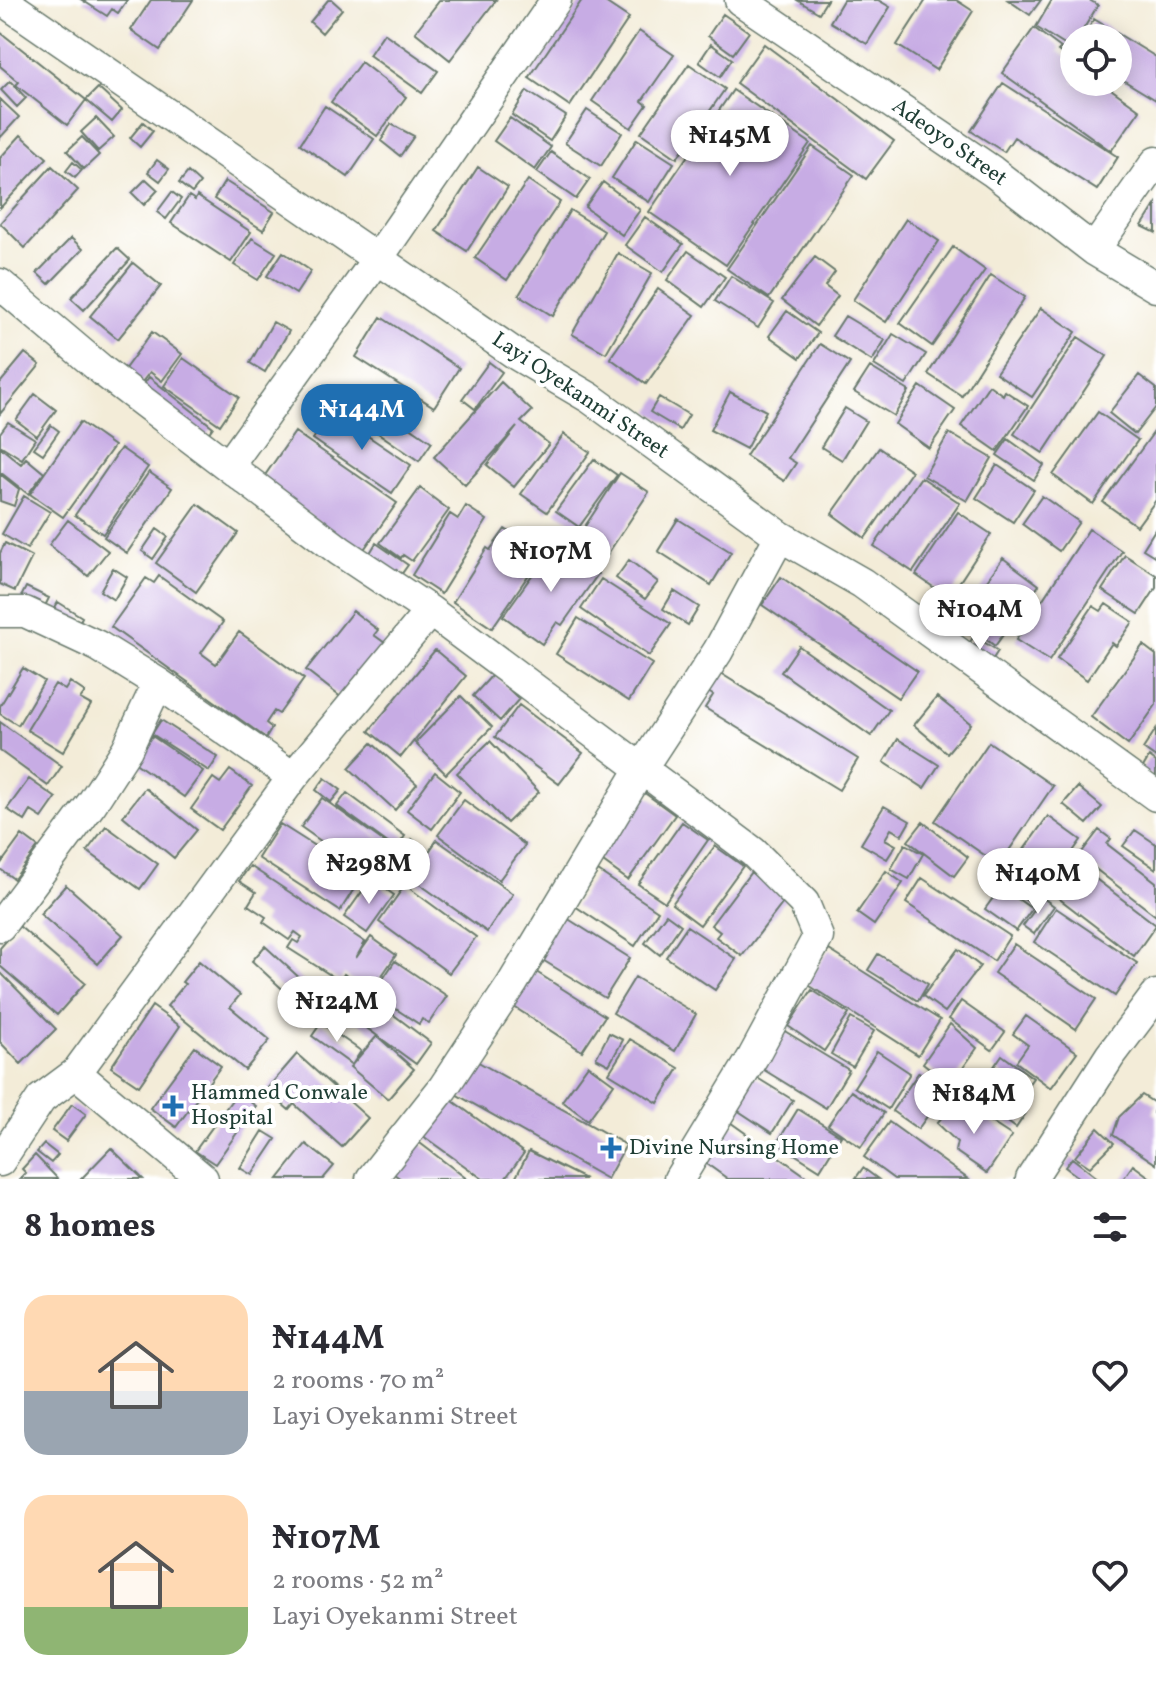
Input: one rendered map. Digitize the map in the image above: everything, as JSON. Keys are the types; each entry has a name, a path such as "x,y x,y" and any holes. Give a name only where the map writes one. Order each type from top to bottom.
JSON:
{"street":[{"name":"Layi Oyekanmi Street","path":"2,0 517,355 590,398 780,536 862,583 1156,796"},
{"path":"229,465 378,258 556,0"},
{"name":"Adeoyo Street","path":"740,0 992,171 1094,250 1156,287"},
{"path":"1094,250 1156,162"},
{"path":"0,284 104,372 340,551 430,611 753,852 804,903 818,937 773,1023 679,1179"},
{"path":"371,1179 443,1088 503,997 641,769 718,651 780,536"},
{"path":"0,1161 41,1099 76,1073 293,777 430,611"},
{"path":"0,612 25,612 98,646 158,683 293,777"},
{"path":"0,926 92,803 127,749 158,683"},
{"path":"1031,1179 1110,1056 1156,995"},
{"path":"76,1073 203,1179"}],"building":[{"path":"82,0 127,0 118,13 112,9 107,16"},
{"path":"151,0 193,0 160,50 131,30"},
{"path":"328,0 342,9 322,33 310,22"},
{"path":"440,0 496,0 450,60 415,32"},
{"path":"582,0 602,0 629,18 570,106 529,78"},
{"path":"797,0 827,0 819,13"},
{"path":"843,0 878,0 890,7 867,44 830,22"},
{"path":"926,0 956,0 973,11 936,70 897,45"},
{"path":"1008,0 1041,0 1030,15"},
{"path":"1052,0 1089,0 1098,5 1086,24 1060,24 1060,42 1036,27"},
{"path":"723,14 749,32 733,54 708,36"},
{"path":"1034,28 1060,47 1060,96 1120,96 1140,110 1111,151 1002,73"},
{"path":"639,31 674,55 642,101 647,105 631,128 592,101"},
{"path":"0,32 86,100 67,125 16,85 19,82 0,66"},
{"path":"384,33 438,71 422,93 369,55"},
{"path":"1132,42 1156,57 1156,100 1132,85"},
{"path":"711,44 732,59 720,77 699,62"},
{"path":"764,44 894,141 866,179 736,83"},
{"path":"361,62 406,97 377,136 331,102"},
{"path":"689,64 725,89 677,158 641,133"},
{"path":"10,81 26,98 17,107 1,90"},
{"path":"1003,83 1118,157 1097,190 1014,137 1004,152 971,131"},
{"path":"98,88 122,110 112,122 86,100"},
{"path":"733,90 810,143 726,265 649,212"},
{"path":"527,91 566,116 550,141 512,115"},
{"path":"0,99 19,117 0,138"},
{"path":"325,106 374,139 348,177 300,144"},
{"path":"587,110 622,133 601,166 565,143"},
{"path":"96,118 114,137 98,151 81,132"},
{"path":"510,118 551,147 535,170 494,141"},
{"path":"143,122 153,131 140,147 130,138"},
{"path":"391,124 414,136 400,156 381,141"},
{"path":"21,135 47,158 0,208 0,158"},
{"path":"82,137 99,155 84,169 67,151"},
{"path":"637,139 674,163 649,202 612,178"},
{"path":"812,146 854,175 769,298 727,269"},
{"path":"551,152 590,179 576,199 537,172"},
{"path":"157,160 169,169 160,181 148,172"},
{"path":"73,162 82,170 75,178 66,171"},
{"path":"52,166 78,190 25,248 0,223"},
{"path":"478,167 508,187 467,251 436,231"},
{"path":"188,172 200,183 192,193 179,183"},
{"path":"146,179 158,190 144,205 132,193"},
{"path":"528,180 560,202 507,280 475,258"},
{"path":"225,181 274,212 263,230 214,199"},
{"path":"603,182 640,210 622,235 585,207"},
{"path":"172,192 181,199 166,219 157,212"},
{"path":"189,196 195,200 197,196 251,232 231,262 171,223"},
{"path":"1156,204 1156,233 1142,226"},
{"path":"570,210 604,231 553,316 519,295"},
{"path":"645,217 683,244 663,272 625,245"},
{"path":"906,219 939,241 886,322 853,300"},
{"path":"71,238 83,249 49,284 37,273"},
{"path":"252,238 276,253 258,280 234,265"},
{"path":"953,247 985,270 932,346 900,323"},
{"path":"117,248 130,260 84,310 71,298"},
{"path":"688,251 725,277 704,307 667,280"},
{"path":"283,252 311,271 296,294 267,276"},
{"path":"618,253 652,273 606,353 572,334"},
{"path":"815,257 835,272 825,286 838,296 816,326 782,300"},
{"path":"133,263 161,286 118,339 90,316"},
{"path":"991,275 1025,297 962,396 928,374"},
{"path":"731,276 774,303 758,328 715,301"},
{"path":"658,289 695,315 646,384 610,358"},
{"path":"1041,308 1076,332 1032,397 996,373"},
{"path":"787,311 818,333 800,358 769,336"},
{"path":"845,316 885,340 872,361 832,336"},
{"path":"381,317 459,368 434,407 356,357"},
{"path":"273,322 289,331 265,372 250,363"},
{"path":"152,332 182,354 162,381 150,372 138,387 121,374"},
{"path":"893,334 926,354 906,385 874,365"},
{"path":"1078,337 1107,356 1043,453 1014,434"},
{"path":"820,344 850,363 788,458 796,463 784,481 746,456"},
{"path":"25,353 40,365 0,414 0,383"},
{"path":"183,358 239,397 220,425 164,386"},
{"path":"489,362 502,372 475,409 462,399"},
{"path":"870,367 909,391 894,416 854,392"},
{"path":"1139,375 1156,388 1156,407 1135,434 1109,413"},
{"path":"149,377 213,427 205,438 141,388"},
{"path":"501,382 532,411 521,422 549,444 514,487 487,465 517,427 465,485 434,457"},
{"path":"989,385 1028,406 997,451 961,426"},
{"path":"920,386 955,410 929,448 895,424"},
{"path":"730,392 766,411 746,449 710,430"},
{"path":"35,394 56,410 37,436 16,420"},
{"path":"659,397 689,415 680,430 650,412"},
{"path":"381,407 432,442 419,461 368,426"},
{"path":"845,408 866,421 842,460 821,447"},
{"path":"332,412 411,465 392,493 313,439"},
{"path":"1098,412 1138,440 1093,504 1053,475"},
{"path":"8,422 35,439 22,459 0,445 0,433"},
{"path":"80,422 114,446 63,517 30,494"},
{"path":"51,425 59,431 43,454 34,448"},
{"path":"1156,429 1156,500 1137,526 1103,502"},
{"path":"295,432 397,503 362,552 261,481"},
{"path":"949,433 992,458 967,501 924,476"},
{"path":"564,434 590,452 547,512 521,494"},
{"path":"1008,439 1044,465 1034,480 997,455"},
{"path":"0,447 21,464 26,458 44,473 28,494 0,472"},
{"path":"121,448 148,467 103,534 75,515"},
{"path":"879,448 912,471 865,538 832,514"},
{"path":"594,459 617,475 579,527 556,511"},
{"path":"997,465 1034,490 1013,522 976,498"},
{"path":"149,472 172,488 127,553 104,537"},
{"path":"620,473 649,492 605,558 576,540"},
{"path":"0,474 19,489 14,506 0,501"},
{"path":"921,477 960,503 913,572 874,546"},
{"path":"420,488 449,510 412,561 403,555 401,558 380,543"},
{"path":"24,496 50,512 27,549 2,534"},
{"path":"1042,496 1079,522 1059,551 1022,524"},
{"path":"198,504 238,533 196,592 156,563"},
{"path":"466,506 487,520 441,594 412,575 450,514 458,519"},
{"path":"958,512 991,534 949,598 916,575"},
{"path":"678,519 731,552 711,585 658,551"},
{"path":"68,520 108,551 88,576 49,545"},
{"path":"1156,528 1156,557 1143,549"},
{"path":"157,529 168,537 153,559 142,551"},
{"path":"505,529 543,554 492,628 453,602 487,548 490,550"},
{"path":"1089,529 1122,551 1049,661 1016,640"},
{"path":"5,543 32,557 15,591 0,584 0,553"},
{"path":"376,543 408,565 398,579 367,558"},
{"path":"555,543 598,574 562,625 557,622 542,644 503,616"},
{"path":"1125,555 1156,575 1156,588 1139,614 1102,590"},
{"path":"1003,558 1039,585 995,646 959,619"},
{"path":"629,560 658,582 645,599 616,578"},
{"path":"113,568 127,577 114,600 100,591"},
{"path":"159,576 223,622 201,653 216,664 239,632 304,679 279,714 274,711 266,723 272,728 266,738 111,627 146,578 154,583"},
{"path":"781,577 917,671 898,698 762,605"},
{"path":"601,579 671,624 649,656 581,609"},
{"path":"26,587 49,598 43,610 20,599"},
{"path":"674,591 699,607 688,625 663,609"},
{"path":"58,602 82,617 75,630 51,615"},
{"path":"1106,604 1133,622 1116,646 1112,643 1087,680 1057,659 1093,606 1101,611"},
{"path":"353,611 378,630 374,635 385,643 342,698 306,670"},
{"path":"578,618 652,664 629,701 556,654"},
{"path":"974,636 998,651 987,668 963,653"},
{"path":"1143,645 1156,655 1156,705 1128,745 1091,717"},
{"path":"799,646 889,710 871,736 781,672"},
{"path":"435,650 466,676 401,757 369,731"},
{"path":"23,668 44,681 18,725 0,714 0,706"},
{"path":"720,673 858,759 839,790 705,708 713,695 708,692"},
{"path":"493,674 519,699 500,721 473,696"},
{"path":"70,682 85,692 80,699 91,705 63,752 27,730 55,684 65,690"},
{"path":"461,696 492,727 446,774 415,743"},
{"path":"937,697 971,724 947,753 914,725"},
{"path":"519,705 583,753 559,784 495,737"},
{"path":"161,720 218,757 209,771 152,734"},
{"path":"0,722 62,766 48,786 0,751"},
{"path":"1156,729 1156,758 1143,749"},
{"path":"152,736 203,771 184,797 134,762"},
{"path":"898,739 939,765 924,788 884,762"},
{"path":"490,741 539,792 507,823 457,773"},
{"path":"989,742 1053,786 999,865 935,821"},
{"path":"372,743 417,784 395,810 349,768"},
{"path":"1149,757 1156,762 1156,778 1142,769"},
{"path":"230,770 252,786 220,830 191,809 213,778 220,783"},
{"path":"435,772 460,792 432,829 407,810"},
{"path":"325,778 341,790 331,802 316,790"},
{"path":"29,779 56,798 42,818 31,811 25,821 7,809"},
{"path":"1078,787 1102,807 1087,824 1063,804"},
{"path":"145,788 197,830 174,858 123,816"},
{"path":"639,789 675,815 628,880 592,854"},
{"path":"347,793 405,836 396,849 337,806"},
{"path":"322,798 400,853 379,882 301,827"},
{"path":"464,800 525,845 499,880 438,835"},
{"path":"884,806 910,821 902,835 891,829 885,839 896,845 887,859 861,844"},
{"path":"1048,816 1081,840 1034,906 1001,882"},
{"path":"682,822 708,840 665,902 638,884"},
{"path":"923,822 968,857 954,876 908,841"},
{"path":"280,824 362,876 340,911 258,858"},
{"path":"106,826 158,864 140,889 87,851"},
{"path":"1099,830 1111,839 1107,844 1156,882 1156,916 1079,856"},
{"path":"1135,830 1156,844 1156,869 1123,846"},
{"path":"22,835 38,847 14,879 0,869 0,865"},
{"path":"412,839 424,848 402,880 390,871"},
{"path":"437,840 513,894 487,932 411,878"},
{"path":"905,844 923,854 909,879 891,869"},
{"path":"715,846 743,866 700,925 672,904"},
{"path":"1071,860 1156,925 1134,956 1048,890"},
{"path":"250,866 365,942 356,958 371,937 396,955 370,993 344,974 340,981 288,948 293,940 298,943 302,937 295,932 289,940 263,922 266,917 248,905 256,892 239,881"},
{"path":"598,871 658,911 635,946 575,906"},
{"path":"886,871 903,883 874,925 857,913"},
{"path":"751,872 786,899 742,956 716,937 720,932 711,925"},
{"path":"922,878 1010,936 994,961 906,903"},
{"path":"371,879 394,895 367,933 344,917"},
{"path":"66,885 123,935 98,964 40,914"},
{"path":"405,885 476,937 449,973 379,922"},
{"path":"1001,887 1032,909 1016,931 985,909"},
{"path":"1043,898 1054,906 1034,934 1023,926"},
{"path":"1056,908 1137,963 1115,996 1034,942"},
{"path":"666,914 681,925 660,955 645,943"},
{"path":"562,915 630,958 605,998 536,956"},
{"path":"19,926 85,983 57,1015 0,966 0,948"},
{"path":"687,926 736,959 715,990 666,957"},
{"path":"1014,944 1096,999 1076,1029 994,973"},
{"path":"265,946 304,982 291,997 252,961"},
{"path":"958,949 980,966 945,1012 923,996"},
{"path":"829,950 940,1020 918,1055 807,984"},
{"path":"878,954 928,984 918,1001 868,970"},
{"path":"199,961 240,995 230,1007 270,1040 245,1070 167,1006"},
{"path":"395,961 447,996 429,1023 422,1019 419,1024 373,994"},
{"path":"530,968 605,1016 582,1051 508,1003"},
{"path":"0,972 56,1029 21,1064 0,1042"},
{"path":"635,977 696,1014 675,1051 613,1013"},
{"path":"358,988 431,1043 416,1064 342,1010"},
{"path":"332,989 345,998 329,1018 317,1009"},
{"path":"812,990 849,1014 824,1051 788,1026"},
{"path":"961,1001 1005,1032 992,1050 949,1019"},
{"path":"152,1006 180,1026 139,1086 111,1067"},
{"path":"1026,1016 1077,1052 1051,1088 1016,1062 1028,1045 1013,1034"},
{"path":"851,1018 874,1031 853,1067 831,1054"},
{"path":"321,1023 361,1051 352,1065 312,1036"},
{"path":"950,1024 977,1048 951,1085 923,1063"},
{"path":"778,1027 849,1070 826,1108 756,1065"},
{"path":"609,1033 623,1040 609,1065 596,1058"},
{"path":"377,1036 414,1069 388,1099 350,1067"},
{"path":"630,1039 679,1068 658,1103 609,1073"},
{"path":"195,1047 221,1066 176,1127 150,1108"},
{"path":"877,1051 910,1073 888,1109 854,1087"},
{"path":"297,1054 368,1118 342,1147 294,1104 289,1110 266,1090"},
{"path":"1002,1055 1033,1078 1024,1090 993,1068"},
{"path":"473,1059 626,1145 607,1179 454,1093"},
{"path":"588,1065 614,1084 588,1120 562,1101"},
{"path":"919,1072 945,1091 918,1129 892,1111"},
{"path":"754,1076 793,1100 772,1133 734,1108"},
{"path":"982,1080 1002,1095 992,1108 972,1094"},
{"path":"851,1091 884,1113 861,1147 828,1125"},
{"path":"237,1093 256,1106 215,1164 195,1151"},
{"path":"1142,1095 1156,1104 1153,1113 1156,1116 1156,1164 1113,1135 1119,1117"},
{"path":"1004,1096 1026,1113 1016,1128 993,1111"},
{"path":"450,1099 524,1153 505,1179 483,1179 423,1136"},
{"path":"957,1100 1012,1136 987,1173 955,1151 957,1142 937,1123"},
{"path":"72,1104 86,1114 66,1141 52,1131"},
{"path":"798,1109 841,1136 820,1170 777,1143"},
{"path":"727,1120 810,1179 728,1179 700,1159"},
{"path":"889,1122 968,1179 894,1179 864,1157"},
{"path":"1098,1128 1114,1143 1090,1167 1075,1157"},
{"path":"263,1131 276,1139 252,1175 240,1168"},
{"path":"412,1137 467,1179 401,1179 387,1169"},
{"path":"44,1144 58,1155 51,1163 37,1152"},
{"path":"306,1144 334,1166 323,1179 278,1179"},
{"path":"111,1148 143,1179 81,1179"},
{"path":"529,1151 585,1179 515,1179"},
{"path":"35,1155 58,1179 20,1179 26,1173 22,1169"},
{"path":"1072,1158 1099,1179 1081,1179 1065,1167"},
{"path":"1133,1165 1152,1179 1123,1179"},
{"path":"863,1168 878,1179 855,1179"}],"place":[{"name":"Hammed Conwale Hospital","path":"173,1106"},
{"name":"Divine Nursing Home","path":"611,1148"}]}
